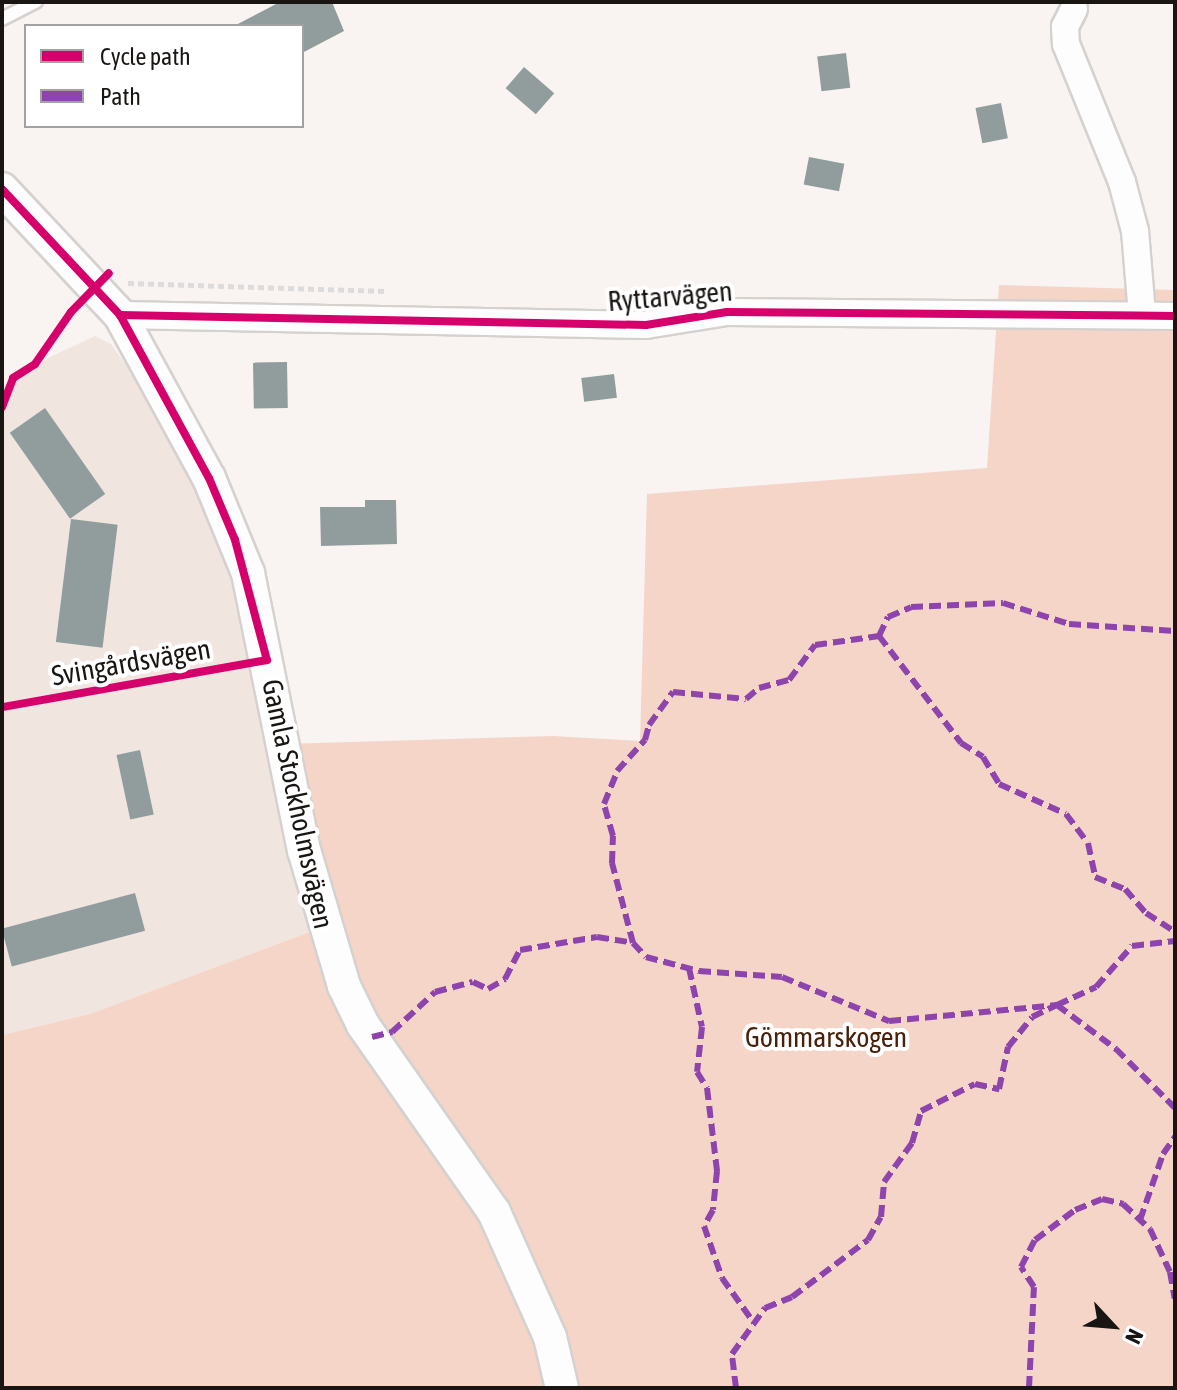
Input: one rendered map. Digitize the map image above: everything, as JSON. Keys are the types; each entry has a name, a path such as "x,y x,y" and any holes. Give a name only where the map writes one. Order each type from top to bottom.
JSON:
{"street":[{"path":"1074,9 1065,27 1066,44 1122,182 1135,231 1142,315"},
{"name":"Gamla Stockholmsvägen","path":"2,189 120,315 209,478 248,573 304,850 344,986 363,1025 494,1212 550,1337 562,1388"},
{"name":"Ryttarvägen","path":"120,315 646,325 727,312 1175,316"}],"lane":[{"path":"2,19 36,2"}],"shaded area":[{"path":"95,336 111,344 137,380 200,491 235,576 323,927 90,1014 2,1035 2,387 35,364"}],"green space":[{"name":"Gömmarskogen","path":"999,285 1175,290 1175,1388 2,1388 2,1035 90,1014 323,927 283,744 553,736 640,741 647,494 987,468"}],"building":[{"path":"280,2 332,2 344,31 304,52 304,24 238,24"},
{"path":"846,53 850,88 821,91 817,57"},
{"path":"524,67 554,93 536,114 506,88"},
{"path":"1001,103 1008,138 982,143 975,108"},
{"path":"809,157 844,164 839,191 804,184"},
{"path":"287,362 288,408 254,409 253,363"},
{"path":"614,374 617,398 584,402 581,378"},
{"path":"45,408 105,494 70,519 10,433"},
{"path":"365,500 396,500 397,544 321,546 320,507 365,507"},
{"path":"71,519 118,525 103,648 56,642"},
{"path":"140,750 154,815 130,820 117,755"},
{"path":"135,893 145,931 12,966 2,929"}],"marked path":[{"path":"372,1037 392,1032 435,992 473,982 488,989 505,979 520,950 597,937 633,943 612,863 613,836 604,804 617,771 645,740 649,725 673,692 746,699 759,688 789,680 815,645 879,636 888,617 911,607 1003,603 1069,624 1175,631"},
{"path":"879,636 961,743 983,757 999,784 1066,814 1088,843 1095,877 1125,889 1146,913 1175,932"},
{"path":"633,943 646,957 699,971 782,977 889,1021 1057,1005 1096,987 1132,946 1175,941"},
{"path":"689,968 702,1027 697,1072 707,1088 717,1171 713,1210 704,1226 722,1278 754,1323"},
{"path":"736,1388 732,1354 765,1308 792,1297 868,1240 881,1217 884,1182 912,1143 921,1111 975,1084 999,1089 1008,1047 1032,1017 1057,1005 1116,1049 1175,1108"},
{"path":"1140,1220 1163,1154 1175,1137"},
{"path":"1029,1388 1034,1287 1021,1267 1035,1240 1075,1210 1102,1199 1123,1204 1150,1229 1170,1272 1175,1299"}],"cycle path":[{"name":"Svingårdsvägen","path":"2,189 120,315 209,478 235,540 267,660 2,707"},
{"path":"2,407 13,378 35,364 71,312 109,273"},
{"path":"120,315 646,325 727,312 1175,316"}]}
